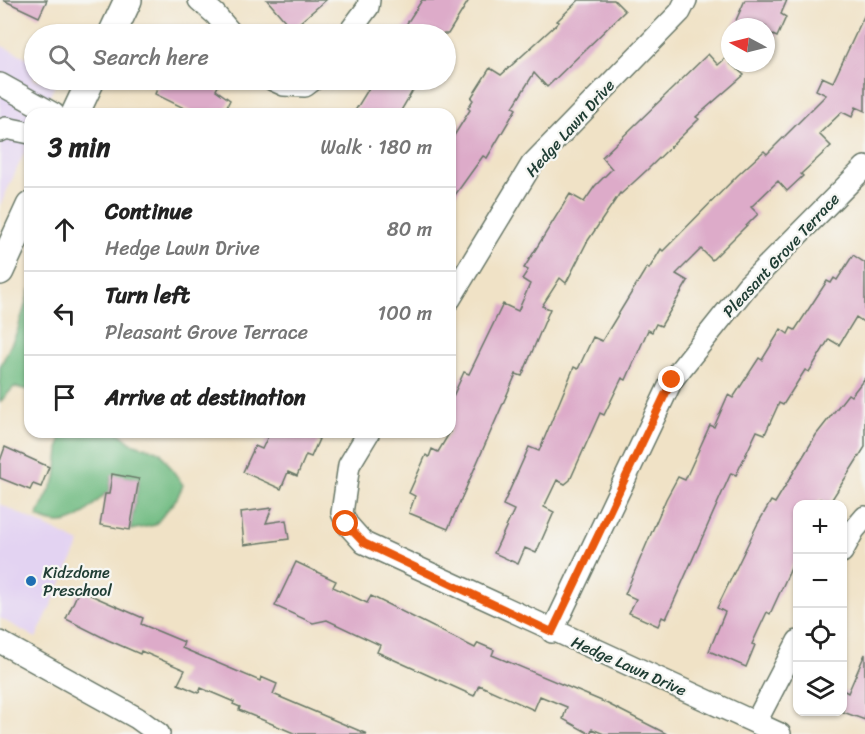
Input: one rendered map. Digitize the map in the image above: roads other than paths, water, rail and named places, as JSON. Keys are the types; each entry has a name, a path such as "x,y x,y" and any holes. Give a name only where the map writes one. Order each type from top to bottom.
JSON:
{"main road":[{"path":"117,24 128,0"},
{"path":"78,108 86,90"},
{"path":"0,270 24,219"}],"street":[{"path":"199,0 224,24"},
{"path":"355,24 368,7 369,0"},
{"name":"Hedge Lawn Drive","path":"456,289 532,164 680,12 686,0"},
{"path":"0,84 43,108"},
{"path":"0,130 6,128 24,132"},
{"name":"Pleasant Grove Terrace","path":"552,632 672,380 747,286 865,167"},
{"name":"Hedge Lawn Drive","path":"365,438 349,465 342,513 346,524 364,543 552,632 780,734"},
{"path":"847,544 854,530 865,517"},
{"path":"0,642 137,718 159,734"},
{"path":"756,722 793,651"}],"place":[{"name":"Kidzdome Preschool","path":"31,581"}]}
